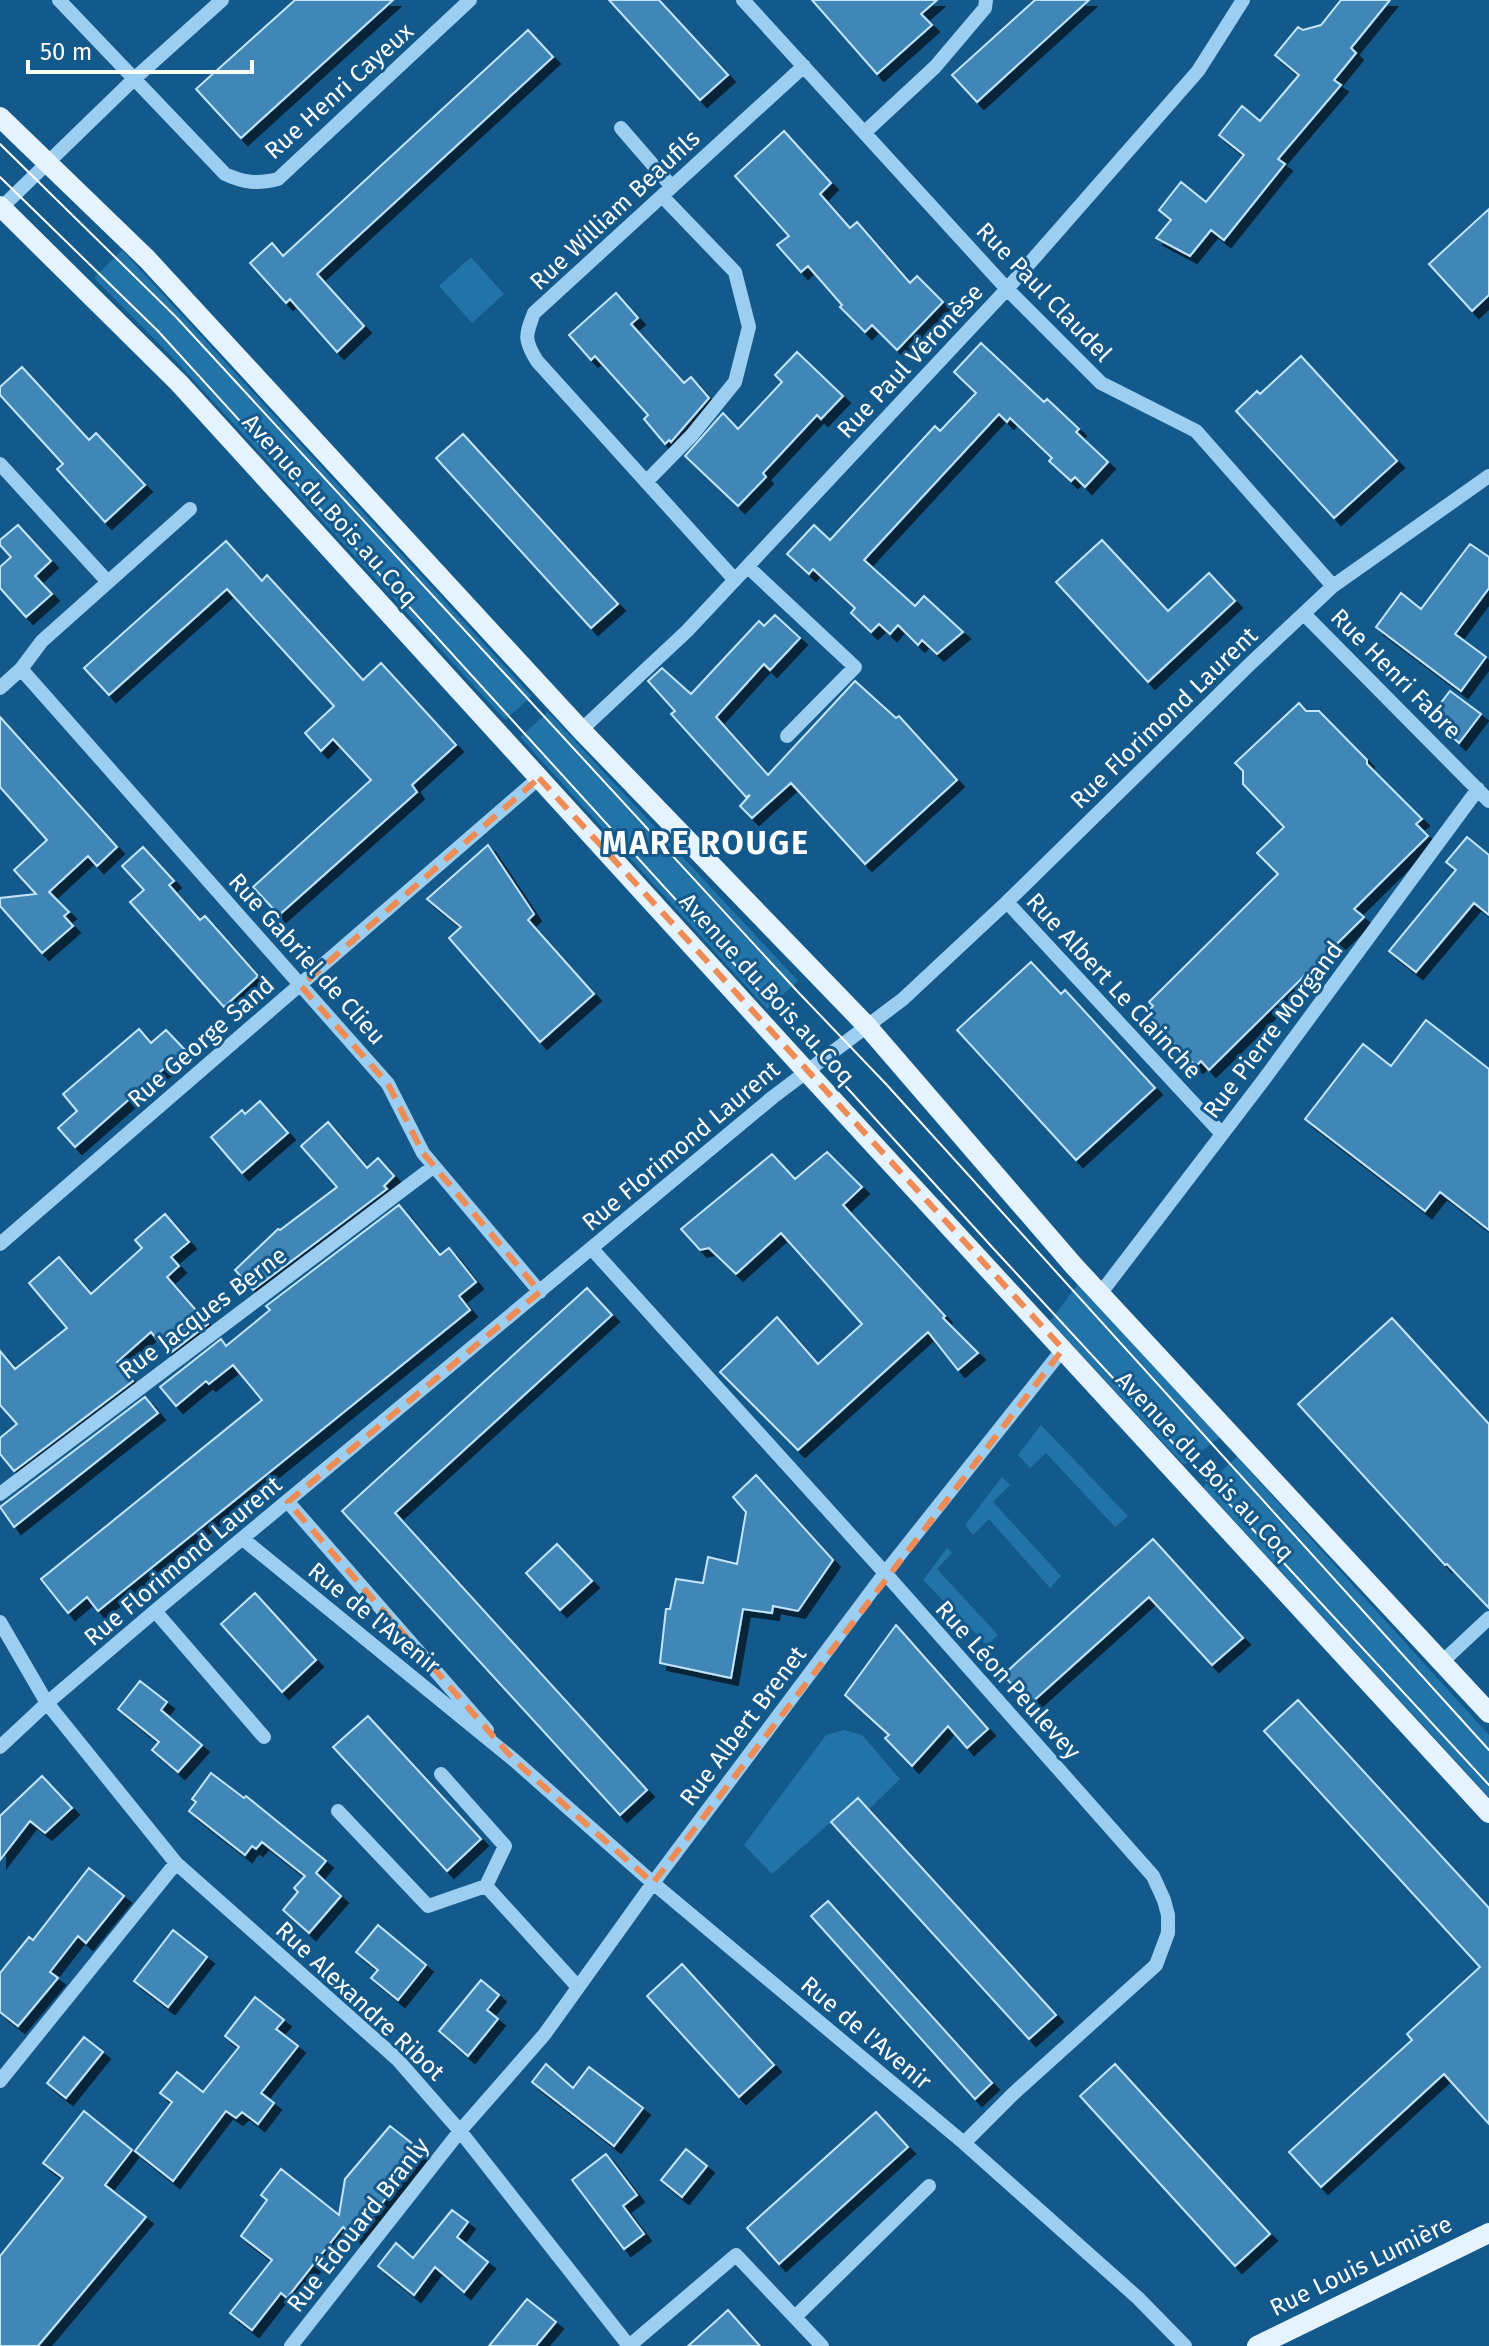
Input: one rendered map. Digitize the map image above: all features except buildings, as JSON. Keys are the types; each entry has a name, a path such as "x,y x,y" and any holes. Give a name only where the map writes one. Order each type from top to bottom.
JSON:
{"main road":[{"name":"Avenue du Bois au Coq","path":"0,117 147,259 581,730 867,1026 1100,1294 1489,1713"},
{"name":"Avenue du Bois au Coq","path":"1,206 179,383 1489,1813"},
{"name":"Rue Louis Lumière","path":"1257,2346 1489,2233"}],"street":[{"name":"Rue Henri Cayeux","path":"59,0 225,174 240,182 278,179 470,0"},
{"path":"1,206 222,0"},
{"name":"Rue Paul Claudel","path":"743,0 1007,289 1101,383 1196,431 1333,586"},
{"path":"865,132 935,67 985,8 986,0"},
{"name":"Rue Paul Véronèse","path":"581,730 687,631 1007,289 1198,71 1243,0"},
{"name":"Rue William Beaufils","path":"735,580 537,361 526,334 534,313 804,66"},
{"path":"621,128 667,191 735,272 749,327 735,382 692,435 646,482"},
{"path":"0,464 107,581"},
{"name":"Rue Florimond Laurent","path":"0,1747 155,1611 773,1097 903,999 1333,586 1489,476"},
{"path":"0,688 21,669 42,641 190,509"},
{"path":"748,567 855,667 787,736"},
{"name":"Rue Henri Fabre","path":"1304,614 1489,801"},
{"name":"Rue Gabriel de Clieu","path":"21,669 388,1084 433,1167 540,1292"},
{"name":"Rue George Sand","path":"0,1244 539,778"},
{"name":"Rue Pierre Morgand","path":"1100,1294 1478,789"},
{"name":"Rue Albert Le Clainche","path":"1007,902 1222,1134"},
{"name":"Rue Jacques Berne","path":"0,1494 433,1167"},
{"name":"Rue Léon Peulevey","path":"592,1249 1153,1876 1164,1900 1168,1933 1156,1965 1013,2094 964,2143"},
{"name":"Rue Albert Brenet","path":"460,2131 544,2035 653,1883 885,1573 1063,1349"},
{"name":"Rue de l'Avenir","path":"288,1502 514,1760"},
{"name":"Rue de l'Avenir","path":"243,1539 514,1760 653,1883 964,2143 1138,2298 1185,2346"},
{"path":"155,1611 264,1737"},
{"path":"1442,1662 1489,1618"},
{"name":"Rue Alexandre Ribot","path":"0,1622 47,1703 176,1863 397,2059 460,2131 629,2346"},
{"path":"338,1811 428,1906 486,1886 505,1846 441,1774"},
{"path":"0,2081 176,1863"},
{"path":"486,1886 578,1987"},
{"name":"Rue Édouard Branly","path":"291,2346 460,2131"},
{"path":"795,2317 929,2186"},
{"path":"629,2346 736,2255 822,2346"}],"highlighted area":[{"path":"539,778 1063,1349 653,1883 514,1760 288,1502 540,1292 423,1153 388,1084 301,986"}],"shaded area":[{"path":"122,250 532,696 505,720 176,361 94,278"},
{"path":"471,257 504,294 472,323 439,286"},
{"path":"548,712 798,981 767,1009 520,737"},
{"path":"1078,1284 1220,1437 1184,1465 1050,1321"},
{"path":"1041,1425 1128,1516 1115,1527 1046,1453 1030,1468 1018,1455"},
{"path":"1237,1457 1489,1735 1489,1797 1203,1487"},
{"path":"1002,1477 1010,1485 993,1502 1061,1576 1050,1588 989,1519 973,1535 965,1525"},
{"path":"947,1548 952,1553 937,1569 998,1635 987,1645 923,1580"},
{"path":"844,1730 862,1735 900,1779 869,1809 858,1798 772,1874 744,1845 826,1735"}],"tram line":[{"path":"0,144 176,317 886,1084 1489,1750"},
{"path":"0,177 158,331 992,1247 1489,1785"}],"district":[{"name":"MARE ROUGE","path":"706,843"}]}
